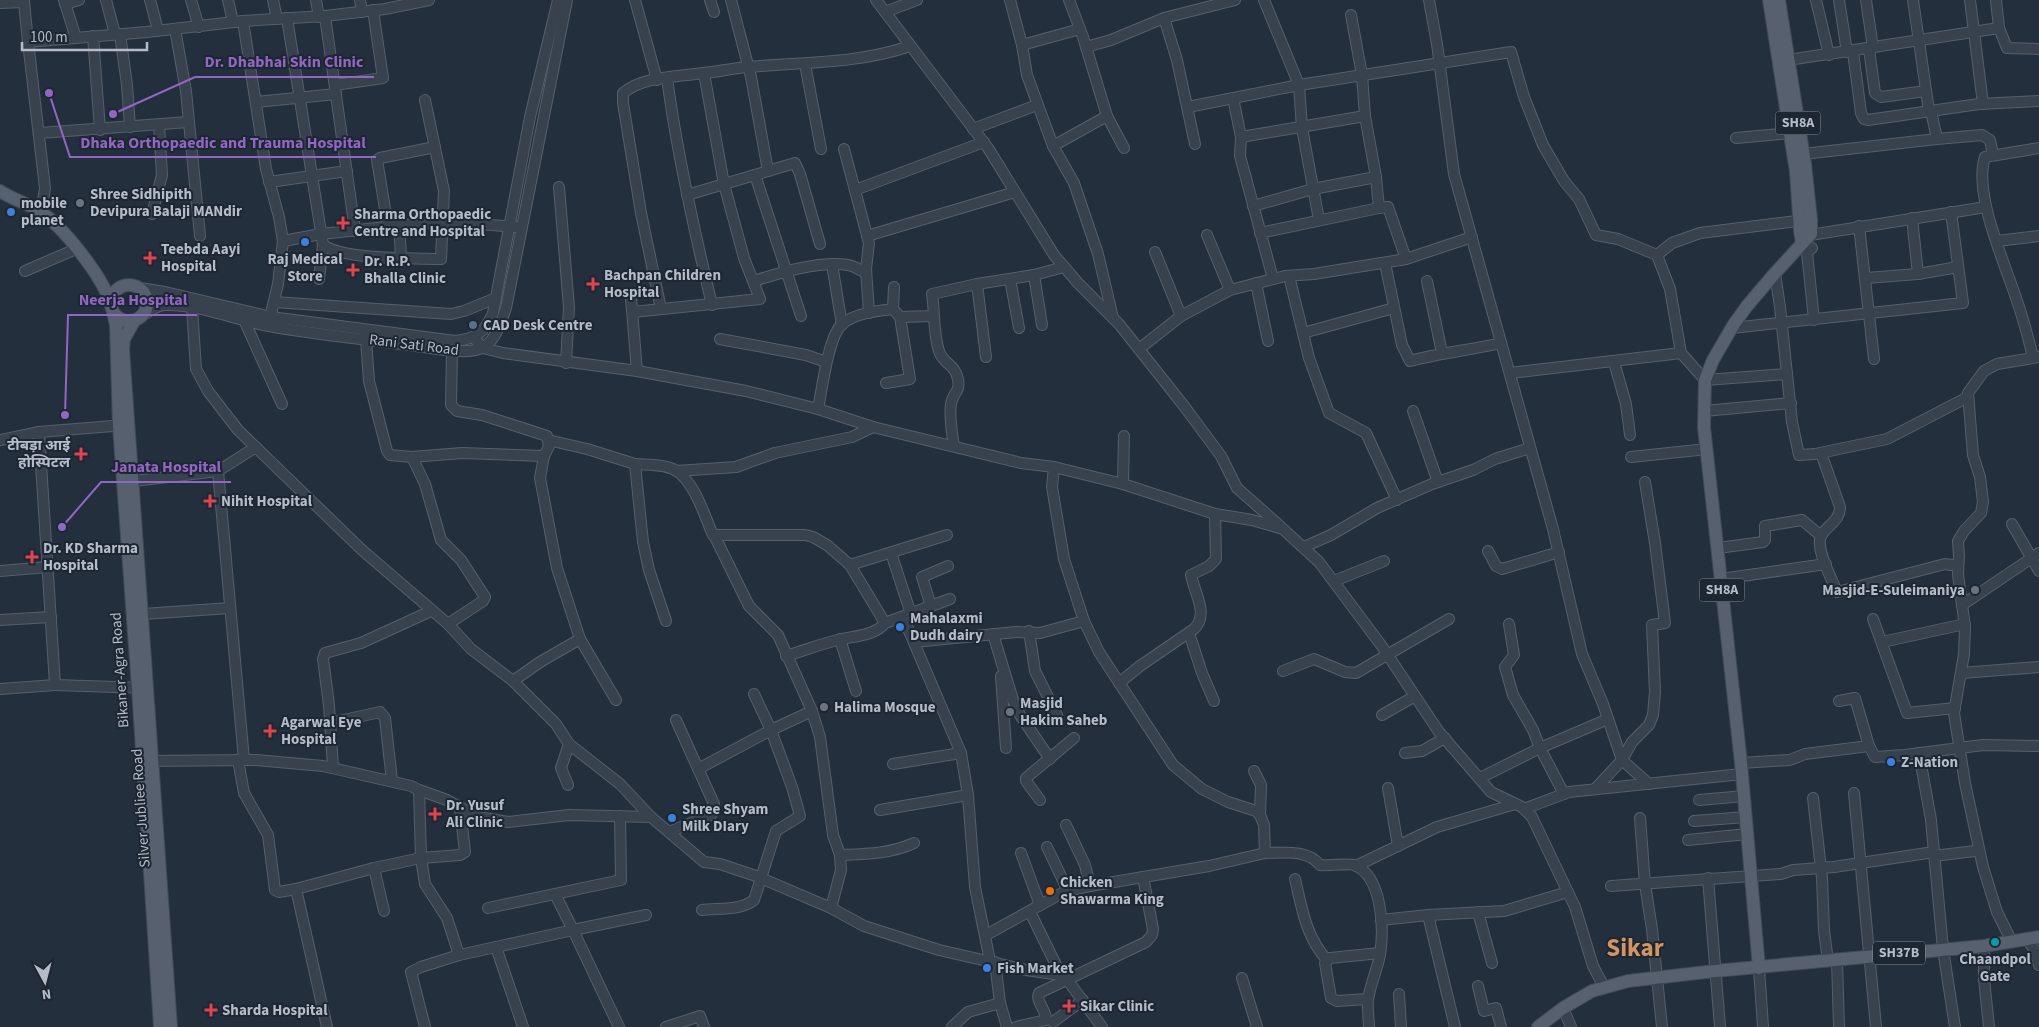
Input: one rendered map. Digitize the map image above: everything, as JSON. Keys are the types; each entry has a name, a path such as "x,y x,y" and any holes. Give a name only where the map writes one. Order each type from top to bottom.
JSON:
{"main road":[{"name":"SH8A","path":"1769,0 1805,220"},
{"name":"SH8A","path":"1759,968 1742,769 1704,411 1705,380 1713,360 1732,328 1775,273 1806,240 1803,154 1779,0"},
{"path":"0,191 38,210 50,220 96,273 107,281 140,288 146,295 148,303 146,311 138,319 126,322 118,318 112,308 112,296 117,289 124,285"},
{"name":"Bikaner-Agra Road","path":"96,273 104,285 116,325 143,688"},
{"name":"Silver Jubliee Road","path":"138,319 124,339 124,425 134,481 143,614 143,688 148,760 172,1027"},
{"path":"148,760 160,1027"},
{"name":"SH37B","path":"1759,968 1984,946 2033,938"},
{"path":"1538,1027 1563,1008 1604,987 1657,978 1759,968"},
{"path":"1551,1027 1582,998"}],"street":[{"path":"76,38 65,2 79,0"},
{"path":"106,0 117,34 127,85 130,127"},
{"path":"150,0 158,30"},
{"path":"191,0 199,27"},
{"path":"228,0 238,22 256,102 269,182 279,217 283,241 280,268 269,321"},
{"path":"273,0 282,19 312,176 323,245 318,279"},
{"path":"316,0 322,16 336,90 355,231"},
{"path":"360,0 362,12"},
{"path":"28,42 362,12 398,3 429,0"},
{"path":"140,288 172,293 269,321 455,341 474,338 488,325 496,298 530,117 559,6 567,0"},
{"path":"635,0 662,79 712,305"},
{"path":"710,0 714,12"},
{"path":"731,0 748,67 768,171"},
{"path":"876,0 984,142 1054,255 1138,349 1221,456 1237,488 1304,546 1319,562 1388,654 1445,738 1491,792 1520,806 1532,817 1575,907 1593,966 1604,987"},
{"path":"885,12 917,0"},
{"path":"1010,0 1022,45 1027,75 1053,146 1074,183 1098,254 1113,319"},
{"path":"1069,0 1086,47 1107,116 1124,148"},
{"path":"1086,47 1110,40 1199,4 1235,0"},
{"path":"1264,0 1299,85 1302,128 1319,220"},
{"path":"1428,0 1439,62 1454,174 1559,552 1582,654 1622,760 1649,784"},
{"path":"1816,0 1829,55"},
{"path":"1839,0 1861,113 1864,119 1873,120 1983,104 2039,101"},
{"path":"1866,0 1875,93 1881,97 1926,91"},
{"path":"1913,0 1926,91 1937,139"},
{"path":"1970,0 1983,104"},
{"path":"1996,0 1999,28 2007,48 2039,49"},
{"path":"0,3 24,2 46,188 43,201 38,210"},
{"path":"474,338 483,348 493,339 501,323 522,227 559,6"},
{"path":"256,102 336,90 383,78 373,10"},
{"path":"1351,15 1362,75 1365,116 1376,177 1379,208 1376,208"},
{"path":"1164,18 1177,60 1195,144"},
{"path":"1788,60 1871,49 1920,39 1999,28"},
{"path":"175,29 186,91 200,236"},
{"path":"1022,45 1080,29"},
{"path":"93,36 100,130"},
{"path":"661,309 641,213 623,93 630,87 662,79 748,67 805,64 887,54 910,46"},
{"path":"1188,107 1299,85 1439,62 1464,61 1511,52 1524,98 1543,145 1564,181 1579,199 1596,235 1618,239 1657,255 1670,289 1681,353 1705,380 1787,374"},
{"path":"805,64 822,149"},
{"path":"633,312 760,299 744,258 724,186 704,73"},
{"path":"1233,98 1241,137 1240,156 1273,279"},
{"path":"323,245 330,250 352,254 441,259 444,191 425,100"},
{"path":"974,129 1037,105"},
{"path":"1053,146 1107,116"},
{"path":"1241,137 1365,116"},
{"path":"40,133 188,122"},
{"path":"152,214 162,175 159,125"},
{"path":"1736,138 1790,133"},
{"path":"1803,154 1982,135 1990,140 1993,155"},
{"path":"855,190 984,142"},
{"path":"388,226 377,160 435,147"},
{"path":"2012,942 1996,912 1984,868 1959,748 1955,708 1964,654 1965,624 1958,574 1958,541 1981,513 1983,502 1980,477 1973,455 1968,393 1973,385 1990,368 1997,364 2036,357 1986,207 1982,166 1986,156 2039,148"},
{"path":"844,149 869,247 866,273 869,312"},
{"path":"687,196 724,186 792,162 797,164 820,244"},
{"path":"269,182 347,171"},
{"path":"755,175 801,316"},
{"path":"1254,206 1313,189 1376,177"},
{"path":"559,187 569,307 566,363"},
{"path":"867,236 1015,192"},
{"path":"1260,233 1388,207 1406,259"},
{"path":"1814,320 1806,240 1859,226 1986,207"},
{"path":"1732,328 1963,303 1951,212"},
{"path":"1912,218 1918,274"},
{"path":"1657,255 1672,243 1700,233 1805,220"},
{"path":"283,241 321,234 442,222 522,227"},
{"path":"399,225 401,257"},
{"path":"1859,226 1874,359"},
{"path":"1207,235 1230,290"},
{"path":"1997,241 2039,236"},
{"path":"1138,349 1181,316 1230,290 1289,276 1406,259 1472,237"},
{"path":"25,271 76,248"},
{"path":"1155,252 1181,316"},
{"path":"1385,263 1402,346 1410,361 1442,353 1465,351 1501,343"},
{"path":"754,281 787,271 832,264 849,265 866,273"},
{"path":"832,264 842,324"},
{"path":"954,446 951,425 952,400 958,392 958,380 954,368 942,358 940,353 932,294 977,284 1034,275 1064,267"},
{"path":"1866,278 1918,274 1958,267"},
{"path":"1775,273 1792,422 1799,455 1820,453 1887,439 1968,397"},
{"path":"1034,275 1042,325"},
{"path":"1289,276 1309,358 1329,413 1366,433 1397,500"},
{"path":"1010,279 1019,328"},
{"path":"1426,281 1442,353"},
{"path":"1256,283 1268,341"},
{"path":"977,284 986,357"},
{"path":"886,383 910,379 894,287"},
{"path":"274,302 451,314 464,311 496,298"},
{"path":"630,298 633,312 637,371"},
{"name":"Rani Sati Road","path":"138,319 160,306 192,308 244,320 269,321 366,339 452,350 470,351 483,348 503,353 566,363 637,371 746,390 818,409 873,427 1020,463 1054,467 1123,484 1215,514 1252,520 1283,528"},
{"path":"192,308 196,369 200,380 220,408 256,447 362,550 448,624 471,649 513,681 556,724 570,744 620,784 651,817 704,862 720,864 761,878 831,908 864,926 939,950 1063,977"},
{"path":"1303,333 1394,308"},
{"path":"818,409 826,362 836,334 842,324 869,312 934,316"},
{"path":"244,320 282,404"},
{"path":"720,338 826,362"},
{"path":"366,339 369,381 387,451 393,456 412,457 462,453 544,456"},
{"path":"452,350 451,405 457,410 482,415 548,436 548,451 544,456 540,478 552,544 565,594 580,639 616,700"},
{"path":"1510,373 1681,353"},
{"path":"1614,362 1626,404 1630,434"},
{"path":"1704,411 1791,403"},
{"path":"1413,411 1438,482"},
{"path":"0,440 40,432 124,425"},
{"path":"548,440 587,449 635,464 660,466 676,471 736,467 775,453 852,438 873,427"},
{"path":"40,432 55,685"},
{"path":"1123,484 1124,436"},
{"path":"134,481 218,472 256,447"},
{"path":"1304,546 1331,535 1377,508 1438,482 1473,470 1494,459 1530,448"},
{"path":"1631,457 1707,449"},
{"path":"1820,453 1840,507 1840,514 1837,519 1821,536 1821,553 1837,592 1945,564 1958,566"},
{"path":"412,457 425,484 441,540 461,560 484,597 483,601 448,624"},
{"path":"635,464 643,542 649,570 666,621"},
{"path":"1054,467 1052,487 1064,559 1084,621 1099,652 1173,765 1202,789 1228,802 1256,811 1260,815"},
{"path":"676,471 689,484 748,606 774,629 812,711 820,737 833,835 840,855 841,870 831,908"},
{"path":"218,472 244,793 268,835 275,890 280,892 296,889 374,868 421,858 460,855 465,852 460,808"},
{"path":"1595,790 1622,760 1632,742 1649,725 1654,715 1655,692 1652,625 1664,622 1655,542 1645,482"},
{"path":"1119,683 1140,666 1189,633 1201,622 1202,613 1191,576 1209,566 1216,559 1215,514"},
{"path":"1718,548 1763,542 1765,540 1764,526 1802,520 1821,536"},
{"path":"2012,524 2035,556 2039,571"},
{"path":"714,535 805,535 813,537 827,545 850,565 885,623"},
{"path":"850,565 947,535"},
{"path":"1488,551 1496,566 1502,569 1559,552"},
{"path":"890,553 914,642 961,753 968,795 975,886 993,961 1000,1003 1007,1027"},
{"path":"1962,605 2035,556"},
{"path":"1334,581 1384,561"},
{"path":"1721,579 1826,564"},
{"path":"931,606 922,578 948,566"},
{"path":"0,571 48,567"},
{"path":"786,656 840,639 859,636 882,628 885,623 950,599"},
{"path":"143,614 230,608"},
{"path":"333,768 323,659 325,653 361,643 431,611"},
{"path":"0,620 51,618"},
{"path":"1283,671 1314,659 1345,672 1356,673 1449,619"},
{"path":"1874,619 1907,713 1955,708"},
{"path":"914,642 1029,631 1045,632 1084,621"},
{"path":"1509,624 1514,655 1505,667 1513,695 1533,730 1540,748 1564,794"},
{"path":"1882,642 1965,624"},
{"path":"1029,631 1035,671 1057,715"},
{"path":"1189,633 1202,673 1214,701"},
{"path":"993,634 1001,665 1017,709 1050,759"},
{"path":"513,681 540,662 580,639"},
{"path":"840,639 856,690"},
{"path":"1001,665 1006,748"},
{"path":"1961,672 2039,667"},
{"path":"0,689 55,685 143,688"},
{"path":"702,910 748,905 754,900 776,831 800,816 792,787 771,730 754,694"},
{"path":"1382,715 1415,696"},
{"path":"1839,701 1855,698 1869,746 1875,757 1983,745 2039,746"},
{"path":"698,769 771,730 812,711"},
{"path":"330,723 380,712 383,714 392,781"},
{"path":"669,832 712,815 714,810 714,804 676,720"},
{"path":"1480,778 1540,748 1608,720"},
{"path":"1040,800 1025,779 1074,738"},
{"path":"1405,753 1422,751 1445,738"},
{"path":"568,785 561,768 570,744"},
{"path":"1356,866 1450,822 1564,794 1649,784 1790,760 1804,754 1869,746"},
{"path":"893,764 961,753"},
{"path":"1919,753 1931,820 1944,949 1955,1027"},
{"path":"148,760 241,760 333,768 411,786 447,800 478,818 508,822 569,815 651,817"},
{"path":"1254,771 1260,785 1260,815 1264,825 1265,853"},
{"path":"1388,788 1398,846"},
{"path":"419,790 421,858 425,884 447,918 459,955"},
{"path":"1854,793 1876,1027"},
{"path":"880,810 968,795"},
{"path":"1699,800 1744,796"},
{"path":"1813,798 1822,878 1824,931 1833,961 1839,1027"},
{"path":"488,908 622,880 620,816"},
{"path":"1694,820 1746,817"},
{"path":"1640,818 1645,884 1662,1027"},
{"path":"1066,825 1085,865 1090,886"},
{"path":"1688,840 1747,834"},
{"path":"840,855 900,850 914,843"},
{"path":"1047,847 1068,891"},
{"path":"1611,886 1781,874 1793,870 1934,854 1976,852"},
{"path":"1021,853 1040,905"},
{"path":"986,935 1068,891 1090,886 1218,864 1265,853 1298,853 1316,860 1320,865 1353,864 1365,871 1374,887 1379,902 1381,920 1380,953 1368,999 1369,1027"},
{"path":"374,868 384,911"},
{"path":"1016,1027 1044,1022 1046,1015 1037,994 1063,977 1146,942 1152,935 1143,877"},
{"path":"1708,878 1720,1027"},
{"path":"1295,879 1310,937 1327,960"},
{"path":"296,889 327,1027"},
{"path":"1381,920 1428,915 1504,911 1568,892"},
{"path":"555,894 619,1027"},
{"path":"1030,912 1063,977 1102,1027"},
{"path":"1478,912 1492,963"},
{"path":"425,1027 411,972 459,955 646,915"},
{"path":"1428,915 1455,1027"},
{"path":"2033,938 2039,965"},
{"path":"1984,946 1984,980 1990,1027"},
{"path":"496,947 522,1027"},
{"path":"1368,999 1338,1001 1331,998 1325,966 1330,958 1380,953"},
{"path":"1759,968 1763,1027"},
{"path":"1242,978 1257,1027"},
{"path":"1478,986 1484,1011 1496,1008 1500,1027"},
{"path":"1399,994 1401,1027"},
{"path":"1053,1022 1082,1000"},
{"path":"952,1027 968,1012 1000,1003"},
{"path":"1566,1015 1571,1027"},
{"path":"666,1027 700,1016 704,1027"}],"place":[{"name":"Dhaka Orthopaedic and Trauma Hospital","path":"49,93"},
{"name":"Dr. Dhabhai Skin Clinic","path":"113,114"},
{"name":"Shree Sidhipith Devipura Balaji MANdir","path":"80,203"},
{"name":"mobile planet","path":"11,212"},
{"name":"Sharma Orthopaedic Centre and Hospital","path":"343,223"},
{"name":"Raj Medical Store","path":"305,242"},
{"name":"Teebda Aayi Hospital","path":"150,258"},
{"name":"Dr. R.P. Bhalla Clinic","path":"353,270"},
{"name":"Bachpan Children Hospital","path":"593,284"},
{"name":"CAD Desk Centre","path":"473,325"},
{"name":"Neerja Hospital","path":"65,415"},
{"name":"टीबड़ा आई होस्पिटल","path":"81,454"},
{"name":"Nihit Hospital","path":"210,501"},
{"name":"Janata Hospital","path":"62,527"},
{"name":"Dr. KD Sharma Hospital","path":"32,557"},
{"name":"Masjid-E-Suleimaniya","path":"1975,590"},
{"name":"Mahalaxmi Dudh dairy","path":"900,627"},
{"name":"Halima Mosque","path":"824,707"},
{"name":"Masjid Hakim Saheb","path":"1010,712"},
{"name":"Agarwal Eye Hospital","path":"270,731"},
{"name":"Z-Nation","path":"1891,762"},
{"name":"Dr. Yusuf Ali Clinic","path":"435,814"},
{"name":"Shree Shyam Milk DIary","path":"672,818"},
{"name":"Chicken Shawarma King","path":"1050,891"},
{"name":"Chaandpol Gate","path":"1995,942"},
{"name":"Fish Market","path":"987,968"},
{"name":"Sikar Clinic","path":"1069,1006"},
{"name":"Sharda Hospital","path":"211,1010"}],"district":[{"name":"Sikar","path":"1635,948"}]}
